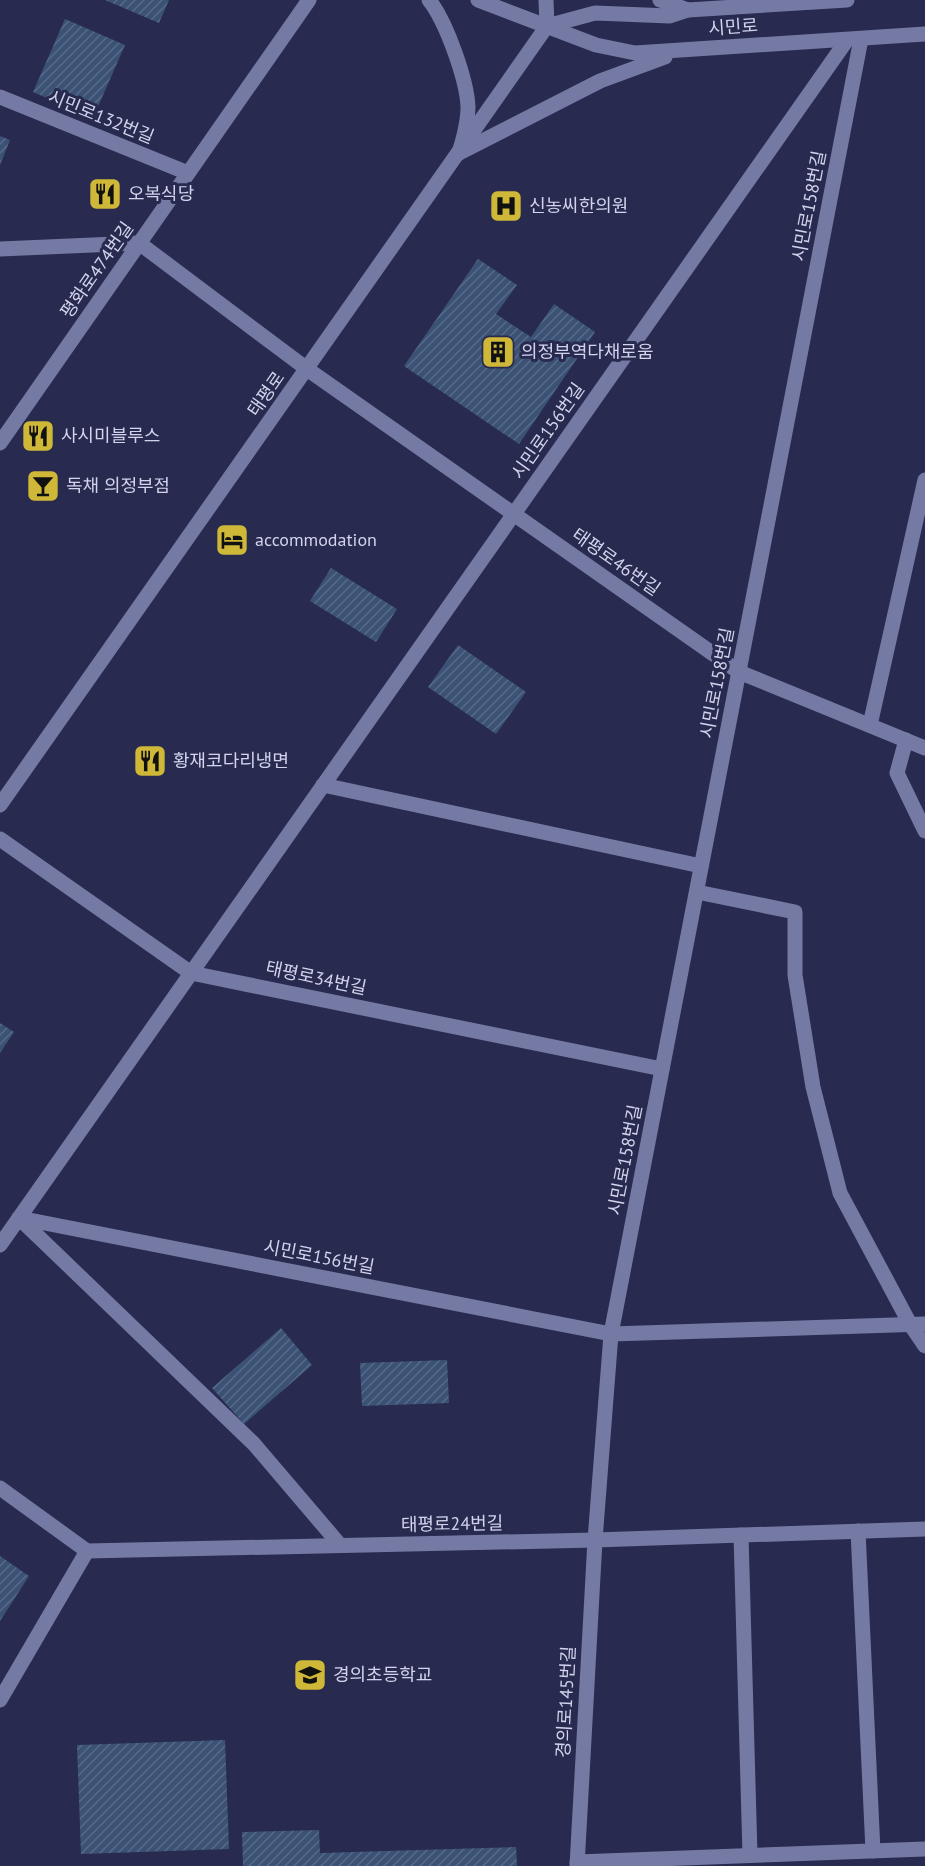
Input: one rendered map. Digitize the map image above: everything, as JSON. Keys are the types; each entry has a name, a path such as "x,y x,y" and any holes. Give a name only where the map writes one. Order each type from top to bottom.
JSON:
{"street":[{"name":"평화로474번길","path":"0,443 309,0"},
{"path":"429,0 444,27 468,103 467,125 459,153"},
{"name":"시민로","path":"478,0 616,51 635,53 925,34"},
{"path":"546,0 547,26"},
{"path":"660,0 688,10"},
{"name":"시민로","path":"547,26 595,14 670,16 688,10 840,1"},
{"name":"태평로","path":"0,805 547,26"},
{"name":"시민로156번길","path":"0,1245 513,515 854,39"},
{"name":"시민로158번길","path":"595,1540 611,1334 739,672 854,39"},
{"path":"459,153 600,81 638,65 689,50"},
{"name":"시민로132번길","path":"0,97 188,173"},
{"path":"0,249 139,243"},
{"name":"태평로46번길","path":"139,243 307,369 739,672 925,748"},
{"path":"870,725 925,480"},
{"path":"906,740 897,773 925,831"},
{"path":"323,785 701,866"},
{"name":"태평로34번길","path":"0,839 191,972 662,1069"},
{"path":"696,892 795,912 796,986 813,1087 840,1193 918,1324 925,1346"},
{"path":"19,1218 245,1436 340,1545"},
{"name":"시민로156번길","path":"19,1218 611,1334"},
{"path":"611,1334 918,1324"},
{"path":"0,1488 87,1551 0,1700"},
{"name":"태평로24번길","path":"87,1551 595,1540 925,1529"},
{"path":"858,1531 873,1851"},
{"path":"741,1535 750,1855"},
{"name":"경의로145번길","path":"577,1864 595,1540"},
{"path":"577,1864 925,1849"}],"building":[{"path":"105,0 169,0 159,23"},
{"path":"65,19 125,45 93,118 33,92"},
{"path":"0,136 10,140 0,165"},
{"name":"의정부역다채로움","path":"478,259 517,285 496,314 531,337 554,304 595,332 519,444 404,366"},
{"path":"331,568 397,609 376,642 310,601"},
{"path":"458,645 526,692 496,734 428,687"},
{"path":"0,1023 14,1032 0,1053"},
{"path":"281,1328 312,1365 244,1424 212,1388"},
{"path":"447,1360 449,1403 362,1406 360,1363"},
{"path":"0,1556 29,1576 0,1621"},
{"path":"225,1740 229,1849 81,1854 77,1745"},
{"path":"319,1830 320,1853 516,1847 517,1866 243,1866 242,1832"}],"place":[{"name":"오복식당","path":"105,194"},
{"name":"신농씨한의원","path":"506,206"},
{"name":"의정부역다채로움","path":"498,352"},
{"name":"사시미블루스","path":"38,436"},
{"name":"독채 의정부점","path":"43,486"},
{"name":"accommodation","path":"232,540"},
{"name":"황재코다리냉면","path":"150,761"},
{"name":"경의초등학교","path":"310,1675"}]}
